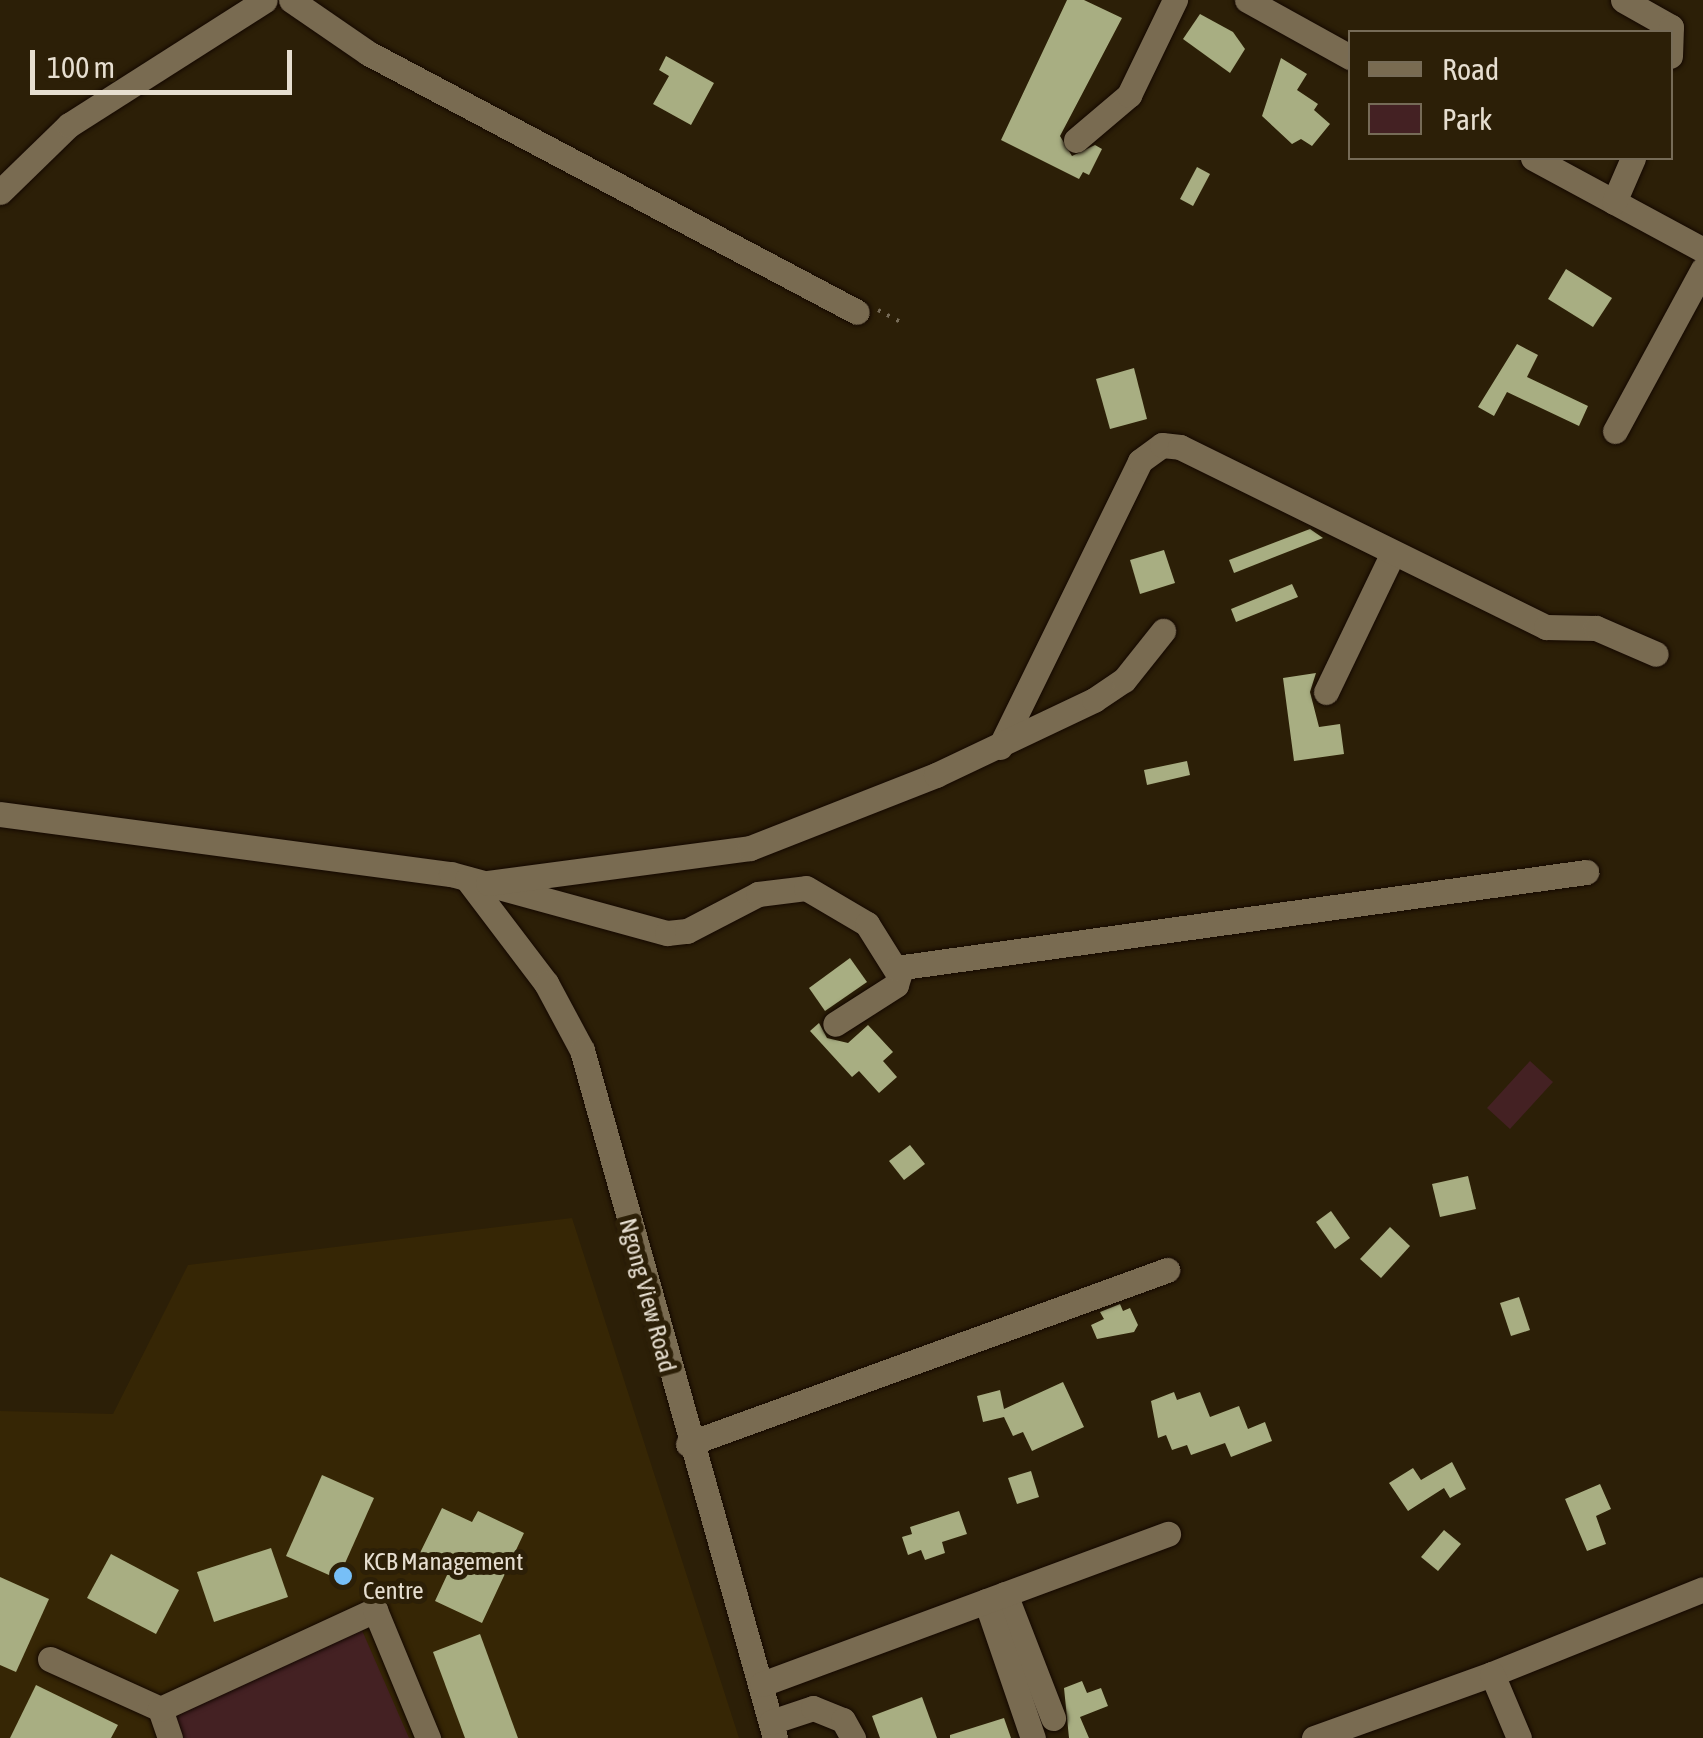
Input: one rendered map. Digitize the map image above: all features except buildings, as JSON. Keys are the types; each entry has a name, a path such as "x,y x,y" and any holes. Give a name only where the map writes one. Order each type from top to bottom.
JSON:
{"street":[{"path":"0,192 70,125 265,0"},
{"path":"291,0 368,52 857,312"},
{"path":"1076,140 1128,96 1175,0"},
{"path":"1247,0 1348,56"},
{"path":"1623,0 1671,26 1671,30"},
{"path":"1537,160 1703,250"},
{"path":"1614,202 1631,160"},
{"path":"1615,431 1703,269"},
{"path":"1000,746 1140,460 1162,445 1180,447 1546,627 1596,628 1656,654"},
{"path":"1326,692 1393,552"},
{"path":"475,881 750,848 1000,746 1124,680 1163,631"},
{"path":"0,814 475,881 668,933 687,931 758,894 806,888 867,924 896,968 896,985 835,1024"},
{"path":"896,968 1586,872"},
{"name":"Ngong View Road","path":"475,881 546,983 582,1050 688,1444 773,1730"},
{"path":"688,1444 1167,1270"},
{"path":"762,1684 1168,1534"},
{"path":"1314,1738 1492,1674 1703,1588"},
{"path":"996,1598 1053,1718"},
{"path":"996,1598 1034,1738"},
{"path":"160,1708 374,1610 428,1738"},
{"path":"50,1658 160,1708 170,1738"},
{"path":"1492,1674 1519,1738"},
{"path":"773,1730 813,1708 843,1720 852,1738"}],"shaded area":[{"name":"KCB Management Centre","path":"572,1218 739,1738 0,1738 0,1411 113,1414 188,1265"}],"green space":[{"path":"1530,1061 1553,1082 1510,1129 1487,1108"},
{"path":"361,1628 409,1738 176,1738 165,1712"}],"place":[{"name":"KCB Management Centre","path":"343,1576"}]}
